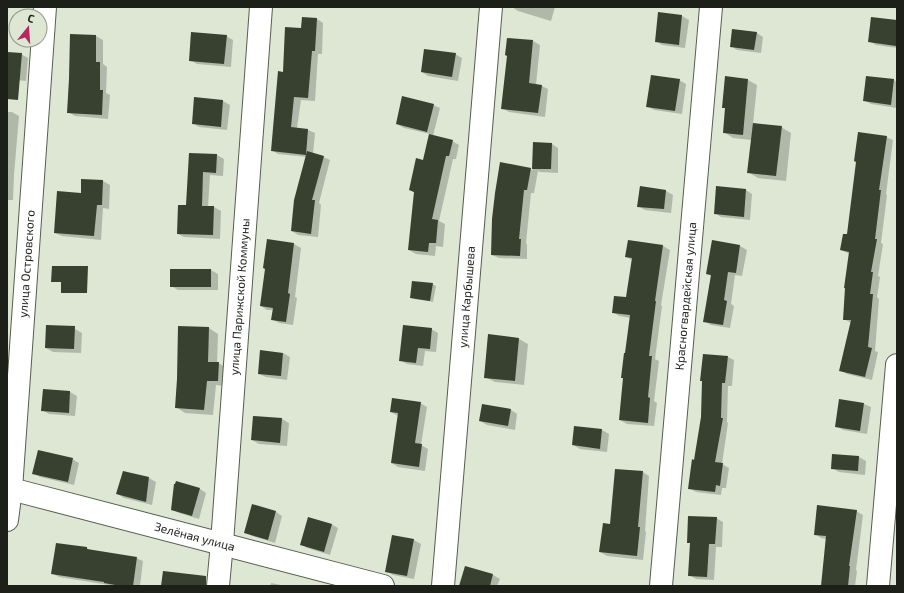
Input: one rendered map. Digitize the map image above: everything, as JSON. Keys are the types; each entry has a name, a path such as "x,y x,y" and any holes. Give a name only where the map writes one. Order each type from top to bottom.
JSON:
{"street":[{"name":"улица Островского","path":"7,520 45,7"},
{"name":"улица Парижской Коммуны","path":"218,586 262,7"},
{"name":"улица Карбышева","path":"443,586 491,7"},
{"name":"Красногвардейская улица","path":"661,586 711,7"},
{"path":"878,586 897,365"},
{"name":"Зелёная улица","path":"9,488 383,586"}],"building":[{"path":"658,12 682,15 679,45 655,42"},
{"path":"302,17 317,18 315,51 312,51 308,98 294,97 291,127 308,129 306,155 271,151 278,71 283,72 285,27 301,28"},
{"path":"871,17 897,20 896,46 868,42"},
{"path":"732,29 757,32 754,50 730,47"},
{"path":"191,32 227,35 224,64 189,61"},
{"path":"70,34 96,35 96,62 100,62 100,90 103,90 102,115 67,113"},
{"path":"507,38 533,40 529,83 542,85 538,113 501,109 507,56 505,55"},
{"path":"424,49 456,53 452,77 421,72"},
{"path":"7,52 22,53 18,100 7,99"},
{"path":"651,75 680,79 675,111 646,107"},
{"path":"725,76 748,79 743,135 723,133 725,108 722,108"},
{"path":"866,76 894,79 891,105 863,101"},
{"path":"402,96 434,104 427,132 396,124"},
{"path":"194,97 223,100 221,127 192,124"},
{"path":"753,123 782,126 776,176 747,173"},
{"path":"858,132 887,136 879,190 881,190 875,239 877,239 871,272 873,272 870,294 873,294 868,347 872,348 865,377 839,371 851,320 843,320 844,288 849,252 840,250 843,234 847,234 856,162 854,161"},
{"path":"429,134 453,140 449,156 446,156 432,219 438,220 436,243 429,243 428,252 408,250 414,192 409,190 416,158 423,160"},
{"path":"533,142 552,143 551,169 532,169"},
{"path":"307,151 324,156 312,200 315,200 311,234 291,231 294,200"},
{"path":"189,153 217,154 216,173 203,172 202,206 214,206 213,235 177,234 178,205 186,205"},
{"path":"500,162 531,168 527,190 524,190 519,239 521,239 520,256 491,255 492,219"},
{"path":"81,179 103,180 102,205 97,205 94,236 54,233 57,191 81,193"},
{"path":"640,186 666,190 664,209 637,207"},
{"path":"716,186 746,189 744,217 714,214"},
{"path":"267,239 294,243 286,322 271,320 273,308 260,306"},
{"path":"628,240 663,245 649,356 652,356 648,397 650,398 648,423 619,420 623,378 621,378 630,315 612,313 614,296 626,297 632,258 625,257"},
{"path":"712,240 740,245 736,273 728,272 724,300 727,301 723,325 703,322 711,275 706,274"},
{"path":"52,266 88,266 87,293 61,293 61,282 51,282"},
{"path":"170,269 211,269 211,287 170,287"},
{"path":"412,281 433,283 430,301 410,298"},
{"path":"46,325 75,326 74,349 45,348"},
{"path":"403,325 432,328 430,349 418,348 416,363 399,361"},
{"path":"178,326 209,327 208,362 219,362 218,381 207,381 204,410 175,408"},
{"path":"488,334 519,338 515,381 484,378"},
{"path":"260,350 283,353 281,376 258,374"},
{"path":"703,354 728,356 725,383 722,383 721,418 723,418 715,462 723,463 720,486 716,485 715,492 688,489 692,459 694,460 701,417 702,381 700,381"},
{"path":"43,389 70,391 69,413 41,411"},
{"path":"392,398 421,402 415,443 422,444 419,467 391,463 398,413 390,412"},
{"path":"839,399 864,403 860,431 835,427"},
{"path":"482,404 511,409 508,426 479,421"},
{"path":"253,416 282,418 280,443 251,440"},
{"path":"574,426 602,429 600,449 572,445"},
{"path":"38,450 73,458 68,482 32,474"},
{"path":"832,454 859,456 858,471 831,469"},
{"path":"615,469 643,471 637,556 599,552 603,523 610,524"},
{"path":"123,471 149,477 146,502 116,494"},
{"path":"176,481 200,488 192,516 171,510 174,484"},
{"path":"252,504 276,511 268,540 244,533"},
{"path":"817,505 857,510 849,566 848,586 821,586 826,536 814,535"},
{"path":"688,516 717,517 715,544 709,544 707,577 688,576 690,543 687,543"},
{"path":"308,517 332,524 324,552 300,545"},
{"path":"392,535 414,539 407,576 385,572"},
{"path":"56,543 87,547 87,549 137,557 133,586 121,586 51,574"},
{"path":"465,566 493,574 490,586 459,586"},
{"path":"163,571 206,576 206,586 161,586"}]}
